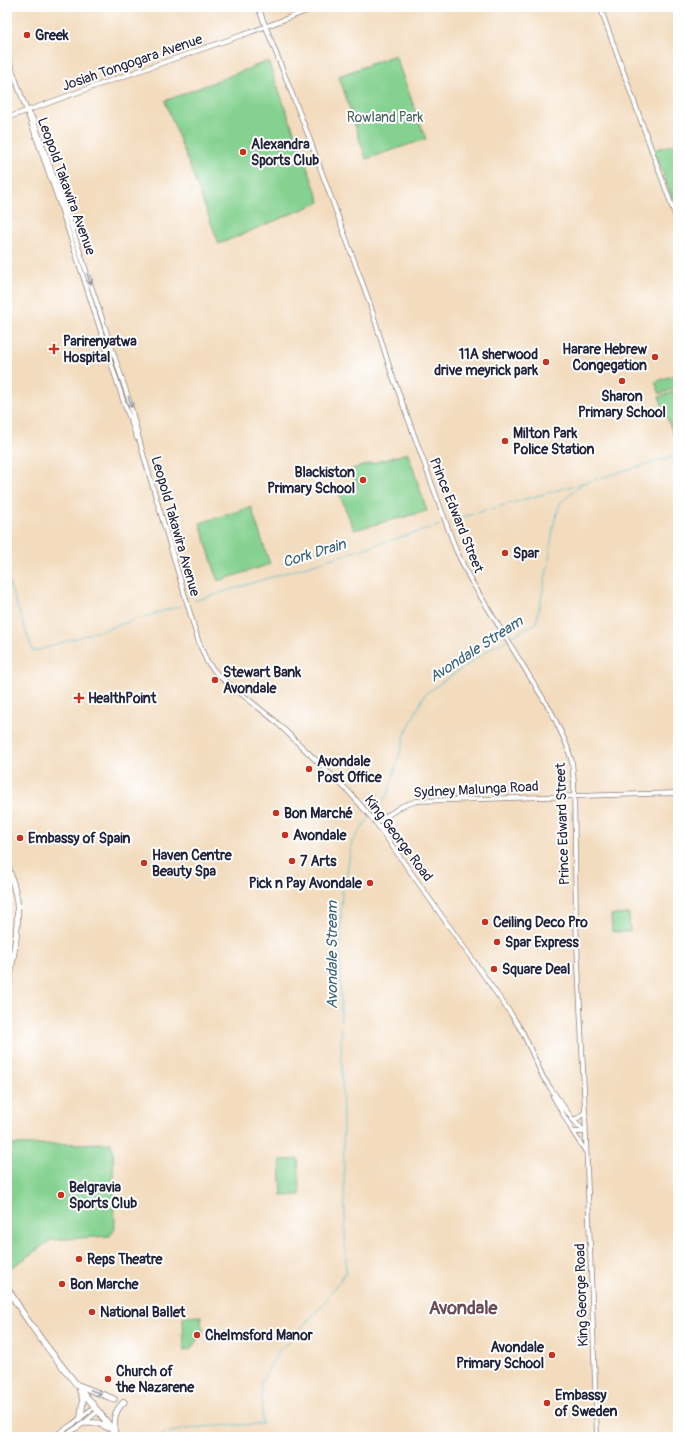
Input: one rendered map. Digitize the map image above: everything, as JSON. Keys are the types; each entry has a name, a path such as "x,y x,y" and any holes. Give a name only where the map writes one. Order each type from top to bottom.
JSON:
{"highway":[{"path":"7,864 17,901 15,935 7,994"},
{"path":"7,1287 50,1350 117,1436"},
{"path":"78,1385 114,1399"},
{"path":"78,1385 83,1399 83,1420 103,1424 117,1436"},
{"path":"117,1436 114,1414 117,1407 124,1402"}],"main road":[{"name":"Prince Edward Street","path":"258,7 369,301 390,369 456,550 470,579 552,713 566,743 572,762 576,921 586,1152"},
{"name":"Josiah Tongogara Avenue","path":"7,118 317,7"},
{"path":"600,7 678,223"},
{"name":"Leopold Takawira Avenue","path":"7,56 28,111 33,119 70,222 129,400 188,608"},
{"name":"King George Road","path":"188,608 201,649 212,669 228,685 274,720 366,810 376,823 512,1014 551,1089 573,1120 585,1132"},
{"name":"Sydney Malunga Road","path":"376,823 402,806 417,801 678,793"},
{"name":"King George Road","path":"551,1089 573,1132 586,1152 597,1437"},
{"path":"573,1120 581,1116 585,1111"},
{"path":"573,1132 585,1132"},
{"path":"63,1437 96,1409"},
{"path":"53,1437 83,1420"}],"green space":[{"name":"Rowland Park","path":"395,55 426,139 366,159 339,76"},
{"name":"Alexandra Sports Club","path":"268,61 320,202 219,244 165,101"},
{"path":"678,143 678,214 654,150"},
{"path":"674,375 678,387 660,394 655,382"},
{"path":"678,390 678,434 674,436 659,397"},
{"path":"408,453 427,511 354,530 339,493 357,488 352,469"},
{"path":"251,507 270,564 218,581 200,523"},
{"path":"629,914 630,932 612,932 611,915"},
{"name":"Belgravia Sports Club","path":"111,1143 113,1150 115,1229 110,1236 51,1240 14,1266 7,1267 8,1145"},
{"path":"298,1159 300,1195 282,1196 280,1160"},
{"path":"201,1316 202,1327 204,1330 190,1350 184,1351 183,1317"}],"waterway":[{"name":"Avondale Stream","path":"509,638 536,623 549,561 553,527 560,503 583,483 678,455"},
{"name":"Cork Drain","path":"456,519 582,483"},
{"name":"Cork Drain","path":"194,601 440,525"},
{"name":"Cork Drain","path":"7,577 33,652 98,631"},
{"name":"Cork Drain","path":"100,631 182,605"},
{"name":"Avondale Stream","path":"372,815 388,794 406,732 425,694 488,650 506,640"},
{"name":"Avondale Stream","path":"341,1020 340,941 342,890 347,872 352,842 370,817"},
{"name":"Avondale Stream","path":"157,1437 195,1428 262,1424 261,1382 280,1349 289,1342 322,1305 346,1272 341,1028"}],"place":[{"name":"Greek","path":"27,35"},
{"name":"Alexandra Sports Club","path":"243,152"},
{"name":"Parirenyatwa Hospital","path":"54,349"},
{"name":"Harare Hebrew Congegation","path":"655,357"},
{"name":"11A sherwood drive meyrick park","path":"546,362"},
{"name":"Sharon Primary School","path":"622,381"},
{"name":"Milton Park Police Station","path":"505,441"},
{"name":"Blackiston Primary School","path":"363,480"},
{"name":"Spar","path":"505,553"},
{"name":"Stewart Bank Avondale","path":"215,680"},
{"name":"HealthPoint","path":"79,698"},
{"name":"Avondale Post Office","path":"309,769"},
{"name":"Bon Marché","path":"276,813"},
{"name":"Avondale","path":"285,835"},
{"name":"Embassy of Spain","path":"20,838"},
{"name":"7 Arts","path":"292,861"},
{"name":"Haven Centre Beauty Spa","path":"144,863"},
{"name":"Pick n Pay Avondale","path":"370,883"},
{"name":"Ceiling Deco Pro","path":"485,922"},
{"name":"Spar Express","path":"497,942"},
{"name":"Square Deal","path":"494,969"},
{"name":"Belgravia Sports Club","path":"61,1195"},
{"name":"Reps Theatre","path":"79,1259"},
{"name":"Bon Marche","path":"62,1284"},
{"name":"National Ballet","path":"92,1312"},
{"name":"Chelmsford Manor","path":"197,1335"},
{"name":"Avondale Primary School","path":"552,1355"},
{"name":"Church of the Nazarene","path":"108,1379"},
{"name":"Embassy of Sweden","path":"547,1403"}],"district":[{"name":"Avondale","path":"463,1308"}]}
